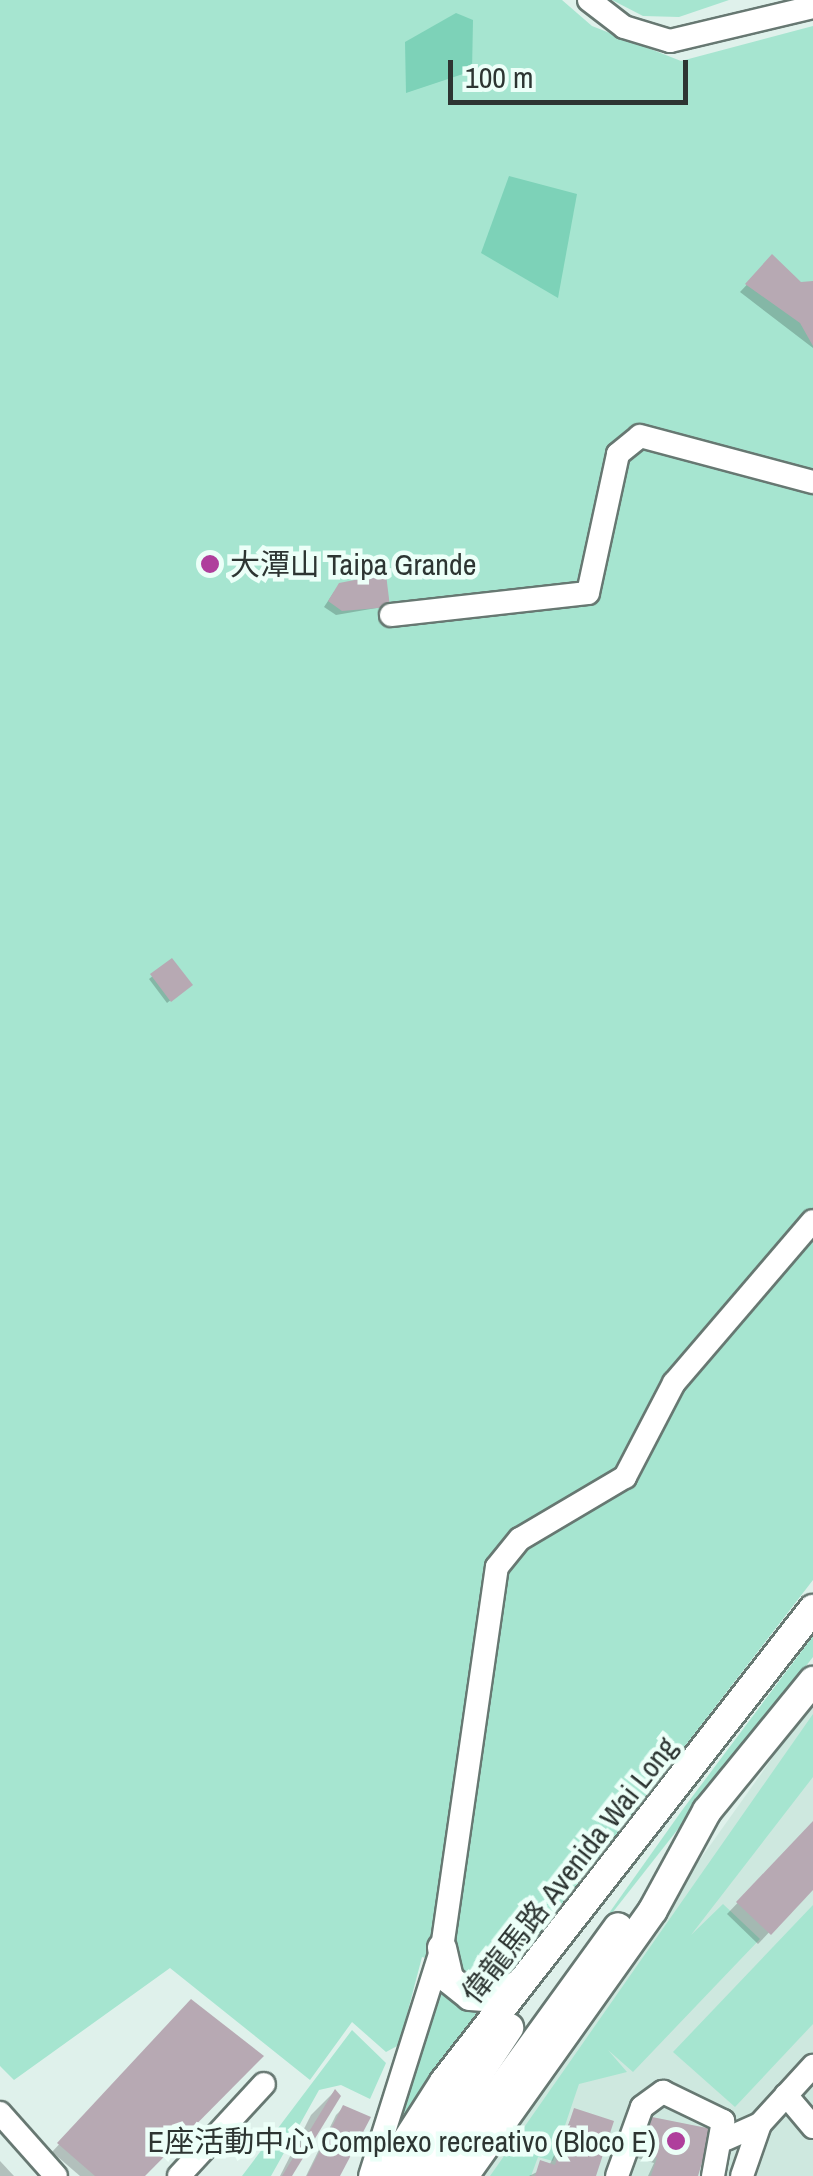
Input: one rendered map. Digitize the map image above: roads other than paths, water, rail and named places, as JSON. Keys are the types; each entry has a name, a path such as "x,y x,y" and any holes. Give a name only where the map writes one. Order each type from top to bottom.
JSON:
{"main road":[{"name":"偉龍馬路 Avenida Wai Long","path":"384,2176 444,2082 537,1969 813,1609"},
{"path":"438,2176 707,1811 813,1682"},
{"path":"410,2176 677,1784"},
{"path":"464,2176 653,1910 707,1811"},
{"path":"442,1948 449,1979 483,1999 509,1993 537,1969"}],"street":[{"path":"589,0 624,27 670,41 813,7"},
{"path":"391,615 588,593 618,454 640,436 813,482"},
{"path":"370,2176 442,1948 474,1766 482,1630 502,1556 615,1488 684,1370 813,1220"},
{"path":"742,2176 760,2124 813,2066"},
{"path":"179,2176 264,2084"},
{"path":"791,2090 813,2103"},
{"path":"791,2090 813,2127"},
{"path":"617,2176 654,2095 672,2093 725,2130 760,2124"},
{"path":"0,2112 56,2176"},
{"path":"714,2176 725,2130"}],"place":[{"name":"大潭山 Taipa Grande","path":"210,564"},
{"name":"E座活動中心 Complexo recreativo (Bloco E)","path":"676,2141"}]}
